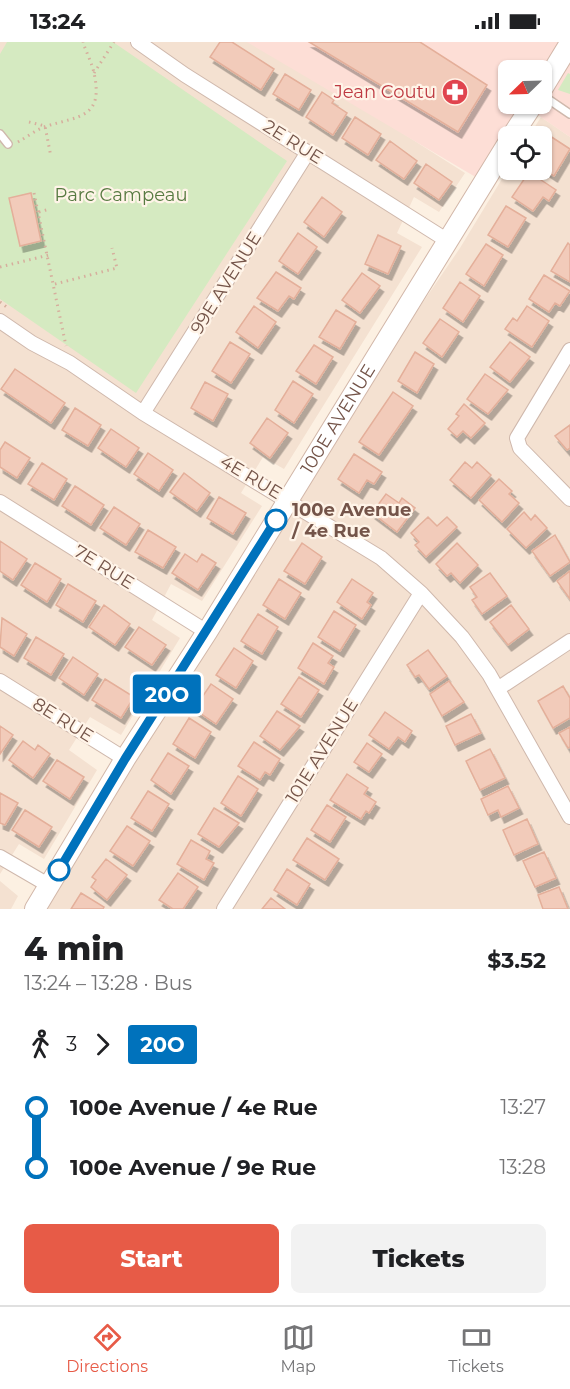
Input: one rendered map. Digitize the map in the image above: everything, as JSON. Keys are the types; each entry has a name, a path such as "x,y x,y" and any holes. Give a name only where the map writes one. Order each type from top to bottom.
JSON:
{"street":[{"name":"2E RUE","path":"138,42 185,75 448,241"},
{"path":"552,76 567,54"},
{"name":"99E AVENUE","path":"143,413 308,152"},
{"name":"100E AVENUE","path":"35,909 125,759 207,632 498,159"},
{"name":"4E RUE","path":"0,321 70,363 143,413 381,558 421,593 462,637 499,688 570,817"},
{"path":"570,350 517,438 520,448 570,499"},
{"name":"7E RUE","path":"0,502 207,632"},
{"name":"101E AVENUE","path":"224,909 421,593"},
{"path":"499,688 570,641"},
{"name":"8E RUE","path":"0,681 125,759"},
{"path":"0,857 50,886"}],"lane":[{"path":"552,101 570,114"},
{"path":"0,134 8,144"}],"path":[{"path":"18,143 45,126 76,120 87,114 93,105 94,73 82,42"},
{"path":"94,73 114,42"},
{"path":"29,122 45,126"},
{"path":"45,126 51,157"},
{"path":"34,193 56,284 70,363"},
{"path":"39,212 50,209"},
{"path":"56,284 117,268 112,248"},
{"path":"0,267 49,255"}],"shaded area":[{"path":"0,42 259,42 465,173 439,212 414,197 397,233 422,247 284,469 263,457 241,493 262,506 202,601 171,584 152,620 180,638 121,735 90,717 69,750 97,770 44,859 19,844 0,874"},
{"path":"247,42 570,42 570,137 536,114 552,114 552,60 498,60 498,114 526,114 519,126 498,126 498,159 484,182"},
{"path":"541,117 570,137 570,909 37,909 288,500 460,248 501,180 552,180 552,126 535,126"},
{"path":"0,881 18,896 11,909 0,909"}],"green space":[{"name":"Parc Campeau","path":"7,42 113,42 287,161 136,393 0,299 0,54"},
{"path":"568,73 570,74 570,94 558,90"}],"building":[{"path":"220,42 232,42 274,69 261,90 210,57"},
{"path":"309,42 420,42 487,85 458,132"},
{"path":"285,74 311,90 299,110 273,94"},
{"path":"322,92 334,100 332,103 347,113 333,135 306,117"},
{"path":"355,117 381,134 368,155 342,138"},
{"path":"552,137 570,149 554,176 552,175"},
{"path":"390,141 417,161 404,179 376,160"},
{"path":"426,164 452,182 439,200 414,183"},
{"path":"524,180 541,180 556,190 549,201 543,197 533,211 512,197"},
{"path":"31,193 41,241 20,246 9,198"},
{"path":"322,197 342,212 324,237 304,222"},
{"path":"506,206 526,218 508,247 488,235"},
{"path":"298,233 317,247 298,274 279,261"},
{"path":"378,235 401,246 388,274 365,264"},
{"path":"568,243 570,245 570,282 551,271"},
{"path":"486,244 503,255 484,286 466,274"},
{"path":"276,272 301,288 294,299 289,296 278,311 257,298"},
{"path":"362,273 380,286 360,313 342,300"},
{"path":"544,275 570,291 560,306 555,303 549,312 529,299"},
{"path":"460,282 480,296 463,322 443,308"},
{"path":"254,306 276,322 258,348 236,332"},
{"path":"527,306 549,321 532,347 505,329 513,318 517,321"},
{"path":"336,310 356,322 340,349 319,337"},
{"path":"440,319 459,332 442,357 423,343"},
{"path":"230,342 250,354 231,383 212,371"},
{"path":"510,342 530,357 510,382 490,367"},
{"path":"314,345 333,357 316,384 296,371"},
{"path":"415,352 434,364 417,393 398,381"},
{"path":"15,369 65,403 51,423 1,389"},
{"path":"485,374 508,390 488,414 467,399"},
{"path":"293,381 313,394 294,423 275,410"},
{"path":"205,382 228,394 213,421 191,408"},
{"path":"393,392 413,406 379,455 359,442"},
{"path":"464,404 485,423 471,438 463,431 457,437 448,429 459,416 456,414"},
{"path":"75,408 101,425 88,446 62,430"},
{"path":"267,418 288,433 270,458 250,443"},
{"path":"570,425 570,448 567,450 555,436"},
{"path":"111,429 139,448 126,467 98,448"},
{"path":"5,442 30,458 17,478 0,467 0,450"},
{"path":"148,453 173,470 159,491 134,474"},
{"path":"354,454 382,472 374,484 367,480 359,493 338,479"},
{"path":"465,462 472,468 477,462 491,475 471,498 450,480"},
{"path":"42,463 67,479 54,500 28,484"},
{"path":"184,473 210,493 197,511 170,492"},
{"path":"499,479 512,491 509,494 519,503 502,522 479,500"},
{"path":"75,486 104,505 91,525 62,506"},
{"path":"386,494 399,503 402,498 415,508 397,532 372,513"},
{"path":"219,497 246,513 233,534 207,518"},
{"path":"114,507 140,524 126,545 100,528"},
{"path":"524,512 531,520 535,515 547,528 526,548 507,529"},
{"path":"428,517 437,526 447,517 457,527 426,557 415,545 419,542 411,533"},
{"path":"148,530 176,547 163,568 135,552"},
{"path":"555,535 570,562 550,576 532,551"},
{"path":"0,541 27,559 13,580 0,571"},
{"path":"302,543 322,557 305,584 284,571"},
{"path":"457,543 478,565 460,583 451,573 447,576 436,564"},
{"path":"185,554 197,562 202,554 216,563 198,590 172,573"},
{"path":"35,563 61,579 47,602 21,585"},
{"path":"570,571 570,599 557,581"},
{"path":"490,573 507,596 482,614 472,600 477,597 470,587"},
{"path":"279,579 301,593 285,619 263,605"},
{"path":"352,579 373,593 367,602 371,605 362,619 337,602"},
{"path":"68,584 96,601 83,622 56,605"},
{"path":"104,605 130,624 115,645 89,627"},
{"path":"511,605 529,629 508,645 490,622"},
{"path":"334,611 356,625 340,651 318,637"},
{"path":"258,614 278,627 262,654 241,641"},
{"path":"2,618 27,634 14,656 0,647"},
{"path":"139,627 166,645 152,665 125,647"},
{"path":"36,637 64,654 51,675 24,658"},
{"path":"313,643 333,656 328,663 334,667 324,684 298,668"},
{"path":"234,648 253,661 236,688 216,675"},
{"path":"428,650 447,676 429,689 419,675 415,677 407,665"},
{"path":"73,657 98,674 84,695 59,678"},
{"path":"299,677 319,690 301,717 281,704"},
{"path":"105,679 134,697 121,718 92,700"},
{"path":"449,681 464,702 442,716 430,694"},
{"path":"211,684 233,699 216,724 194,709"},
{"path":"563,686 570,698 570,718 553,728 538,701"},
{"path":"277,711 300,726 280,750 260,736"},
{"path":"385,712 412,731 405,742 398,737 389,749 369,735"},
{"path":"471,714 481,733 455,745 446,726"},
{"path":"189,718 211,732 195,758 173,744"},
{"path":"0,726 13,735 0,754"},
{"path":"570,727 570,747 568,748 559,733"},
{"path":"23,741 35,750 38,745 50,754 33,778 9,760"},
{"path":"254,742 280,759 270,775 265,772 260,780 238,766"},
{"path":"367,743 382,754 369,772 354,762"},
{"path":"490,749 505,778 480,790 466,761"},
{"path":"168,753 189,766 171,794 151,780"},
{"path":"57,760 84,777 70,799 43,781"},
{"path":"347,774 368,788 364,794 376,802 369,813 366,811 361,819 330,800"},
{"path":"238,776 258,789 241,816 221,803"},
{"path":"508,786 519,808 501,817 498,810 488,815 481,799"},
{"path":"148,791 169,804 152,831 131,818"},
{"path":"0,793 18,803 5,825 0,823"},
{"path":"327,805 346,817 330,842 311,830"},
{"path":"214,808 239,823 219,847 198,834"},
{"path":"25,810 52,827 39,847 12,830"},
{"path":"527,819 538,844 514,855 503,830"},
{"path":"127,826 150,841 133,866 110,851"},
{"path":"307,838 339,859 325,880 293,860"},
{"path":"191,840 210,851 206,859 214,863 204,880 177,864"},
{"path":"544,852 556,878 535,887 523,861"},
{"path":"106,859 127,875 107,900 91,887 96,880 92,877"},
{"path":"287,869 310,884 297,905 274,890"},
{"path":"178,873 198,887 183,909 173,909 159,900"},
{"path":"559,887 568,909 543,909 538,895"},
{"path":"81,893 104,907 103,909 71,909"},
{"path":"271,898 285,909 262,909"}],"bus line":[{"name":"20O","path":"59,870 125,759 276,520"}],"place":[{"name":"Jean Coutu","path":"455,92"},
{"name":"100e Avenue / 4e Rue","path":"276,520"}]}
